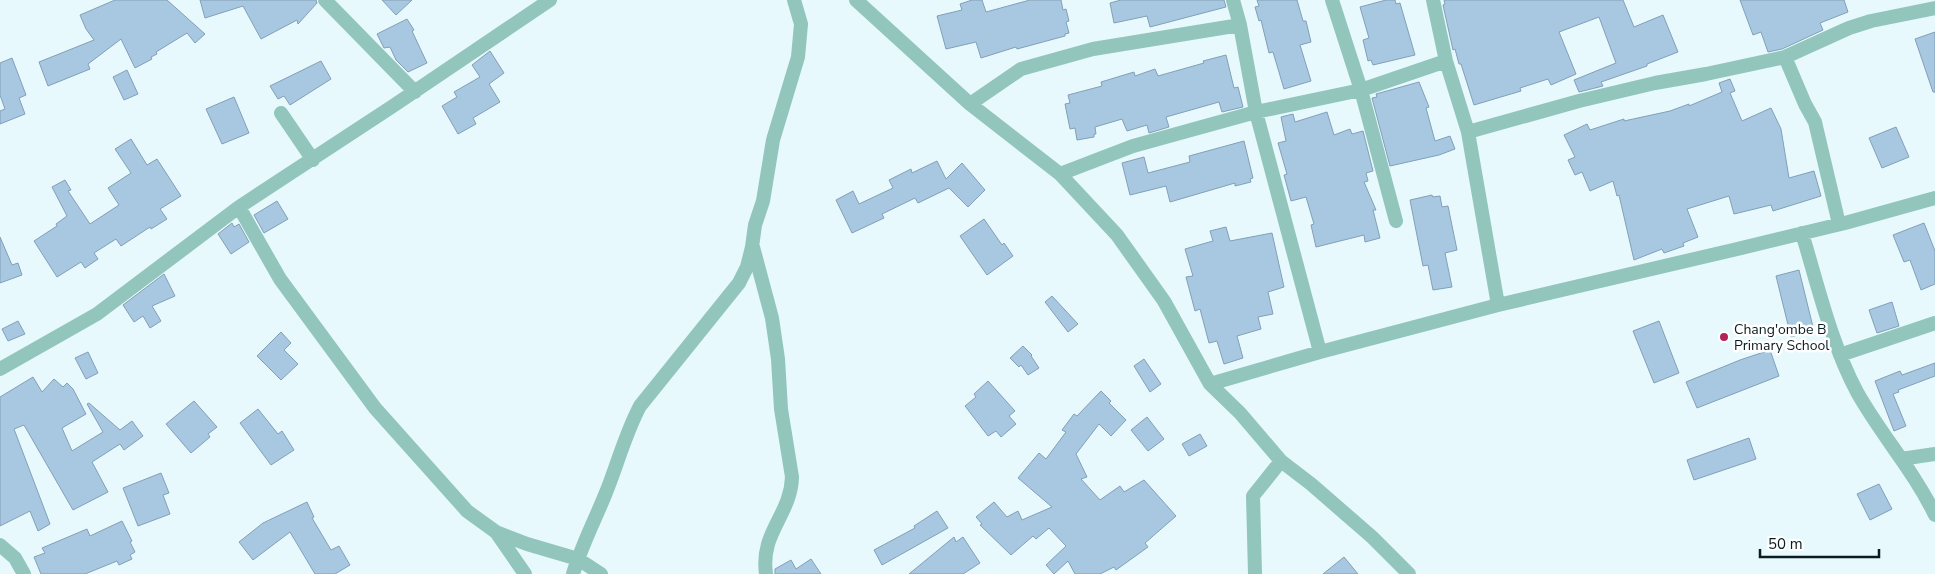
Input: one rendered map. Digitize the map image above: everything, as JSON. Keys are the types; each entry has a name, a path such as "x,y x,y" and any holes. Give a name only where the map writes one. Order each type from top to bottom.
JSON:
{"street":[{"path":"325,0 415,92"},
{"path":"0,369 98,314 239,207 415,92 550,0"},
{"path":"573,574 640,406 739,283 747,267 755,225 763,201 773,140 798,58 801,24 794,0"},
{"path":"856,0 970,104 1060,174 1117,235 1159,293 1210,384 1240,413 1281,461 1311,484 1372,537 1408,574"},
{"path":"1232,0 1240,25 1256,112 1320,352"},
{"path":"1332,0 1361,90 1396,221"},
{"path":"1433,0 1446,61 1468,132 1498,305"},
{"path":"1468,132 1655,82 1706,74 1785,57 1849,28 1871,21 1935,7 1934,0"},
{"path":"970,104 1022,70 1039,64 1093,49 1240,25"},
{"path":"1785,57 1805,104 1815,122 1839,224"},
{"path":"1060,174 1133,146 1256,112 1361,90 1446,61"},
{"path":"281,113 312,160"},
{"path":"1210,384 1320,352 1498,305 1839,224 1935,198"},
{"path":"239,207 280,279 374,408 467,511 496,532 527,544 578,559 601,574"},
{"path":"1802,233 1840,355 1874,421 1926,496 1935,515"},
{"path":"752,247 772,318 778,359 781,409 792,477 792,487 787,503 765,549 766,574"},
{"path":"1840,355 1935,323"},
{"path":"1901,459 1935,454"},
{"path":"1255,574 1253,496 1281,461"},
{"path":"496,532 525,574"},
{"path":"0,545 15,558 24,574"}],"building":[{"path":"115,0 167,0 205,34 195,43 187,33 156,52 157,54 151,57 152,59 135,68 121,39 88,64 90,69 48,86 39,62 94,40 86,29 80,15"},
{"path":"200,0 316,0 317,3 298,24 297,20 261,39 243,6 205,18"},
{"path":"382,0 412,0 396,15"},
{"path":"972,0 982,0 986,12 1030,0 1061,0 1063,10 1066,9 1069,21 1066,22 1069,33 1065,34 1065,36 1017,49 1016,47 981,58 976,42 946,49 937,16 962,10 960,4"},
{"path":"1121,0 1224,0 1226,7 1150,27 1147,16 1114,23 1110,3"},
{"path":"1257,0 1297,0 1303,21 1306,21 1311,42 1300,45 1311,81 1284,89 1273,52 1269,53 1261,20 1259,21 1255,7 1259,6"},
{"path":"1386,0 1395,0 1396,4 1400,3 1415,55 1373,65 1371,60 1368,61 1363,40 1369,38 1360,7"},
{"path":"1444,0 1623,0 1634,27 1663,15 1678,52 1647,64 1647,66 1601,82 1603,86 1579,92 1574,80 1616,63 1599,17 1559,32 1576,74 1551,85 1548,79 1520,88 1521,91 1474,105 1461,64 1459,64 1455,49 1453,50 1443,5 1445,4"},
{"path":"1740,0 1844,0 1848,12 1820,23 1823,30 1782,49 1768,52 1761,32 1753,35"},
{"path":"407,19 414,30 412,31 427,63 408,72 396,60 390,47 384,48 377,34"},
{"path":"1935,32 1935,92 1933,92 1915,39"},
{"path":"490,51 504,73 489,84 500,102 473,118 476,124 458,134 442,106 457,97 454,92 480,77 472,65"},
{"path":"1226,55 1234,88 1238,87 1243,107 1222,112 1219,102 1166,117 1169,127 1149,133 1147,125 1127,131 1122,119 1095,127 1096,134 1094,134 1094,137 1077,140 1075,128 1070,129 1065,104 1070,103 1068,95 1102,86 1101,82 1134,72 1135,76 1155,69 1158,76"},
{"path":"12,58 26,95 19,98 25,114 0,124 0,111 5,109 0,95 0,63"},
{"path":"321,61 331,79 290,105 284,96 278,99 270,86"},
{"path":"127,70 138,94 124,100 113,77"},
{"path":"1730,79 1735,91 1730,93 1742,121 1771,108 1781,129 1789,178 1814,171 1821,196 1773,211 1771,205 1734,214 1729,196 1687,209 1698,237 1683,243 1684,246 1664,253 1662,249 1634,260 1619,195 1617,196 1613,181 1590,191 1582,172 1575,175 1568,160 1575,157 1564,135 1587,124 1590,130 1624,119 1624,121 1670,111 1689,104 1689,106 1722,92 1719,83"},
{"path":"1419,82 1429,107 1426,108 1435,141 1450,136 1455,149 1439,155 1390,166 1372,98 1377,97 1376,94"},
{"path":"234,97 249,133 222,144 206,109"},
{"path":"1327,112 1334,135 1350,129 1352,134 1363,131 1373,171 1366,173 1368,181 1364,182 1376,210 1373,210 1380,238 1365,242 1364,235 1316,247 1311,225 1314,224 1306,197 1291,201 1284,175 1287,174 1278,143 1286,141 1281,117 1293,114 1295,122"},
{"path":"1896,127 1909,157 1882,168 1869,138"},
{"path":"131,139 147,165 157,159 181,196 160,209 167,219 151,229 150,227 121,246 116,239 94,253 98,259 85,268 81,262 57,277 34,241 57,226 56,224 67,216 52,187 65,180 71,190 68,191 90,224 119,205 108,188 131,173 115,149"},
{"path":"1244,141 1253,178 1250,179 1251,182 1235,186 1235,183 1170,202 1166,186 1130,195 1122,163 1144,157 1148,173 1190,162 1189,156"},
{"path":"937,161 946,179 962,163 985,190 968,207 949,188 918,203 915,198 882,214 884,218 852,233 836,200 853,191 859,204 893,188 889,180 911,169 912,173"},
{"path":"1432,195 1433,197 1440,196 1442,207 1448,206 1457,250 1445,253 1452,287 1433,290 1428,265 1423,266 1410,200"},
{"path":"277,201 288,219 264,233 254,215"},
{"path":"984,219 1002,245 1004,243 1013,256 987,275 960,236"},
{"path":"232,223 234,227 239,224 249,242 231,254 218,234"},
{"path":"1924,223 1935,251 1935,284 1921,290 1910,260 1904,262 1893,235"},
{"path":"1226,227 1230,241 1272,233 1284,287 1268,292 1273,314 1258,317 1261,329 1237,336 1243,358 1224,364 1217,341 1209,343 1200,309 1195,311 1186,277 1193,276 1185,249 1213,241 1210,231"},
{"path":"0,237 12,265 18,263 22,275 0,283"},
{"path":"1799,270 1814,331 1791,337 1776,276"},
{"path":"164,274 175,296 152,306 161,321 150,328 143,316 134,322 123,305"},
{"path":"1052,296 1078,324 1068,332 1045,302"},
{"path":"1892,302 1899,326 1877,333 1869,310"},
{"path":"18,321 25,334 8,341 2,329"},
{"path":"1659,321 1679,373 1654,383 1633,331"},
{"path":"281,332 291,343 284,350 298,364 281,380 257,356"},
{"path":"1023,346 1032,355 1039,368 1028,375 1021,365 1019,367 1010,358"},
{"path":"1770,350 1779,376 1697,408 1686,382"},
{"path":"88,352 98,373 86,379 75,358"},
{"path":"1144,359 1161,384 1150,392 1134,366"},
{"path":"1935,363 1935,376 1898,390 1899,392 1893,394 1906,426 1894,431 1875,381 1900,371 1902,375"},
{"path":"33,377 42,392 54,379 63,387 67,383 73,389 86,414 62,428 72,451 103,432 87,404 89,403 120,430 132,421 143,436 124,450 120,444 92,462 108,492 73,510 24,425 14,429 50,524 38,531 30,511 0,526 0,397"},
{"path":"988,381 1015,411 1009,416 1016,424 1001,437 996,431 988,436 965,406 976,397 974,394"},
{"path":"1101,391 1111,401 1109,403 1126,420 1111,436 1099,424 1076,454 1087,477 1081,479 1100,500 1120,486 1124,492 1144,480 1176,516 1145,543 1148,547 1116,570 1114,567 1100,574 1075,574 1068,561 1054,574 1046,565 1066,546 1049,528 1036,539 1033,536 1011,555 980,525 982,524 976,517 994,502 1007,517 1018,511 1022,520 1052,507 1018,478 1039,453 1046,459 1066,432 1062,430 1074,414 1077,416"},
{"path":"194,401 217,427 208,434 210,437 191,453 166,424"},
{"path":"258,409 278,434 282,431 294,450 271,465 240,423"},
{"path":"1147,417 1164,439 1148,451 1131,430"},
{"path":"1200,434 1207,446 1189,456 1182,444"},
{"path":"1749,438 1756,459 1694,480 1687,460"},
{"path":"161,473 169,493 163,495 170,514 138,526 123,488"},
{"path":"1879,484 1892,509 1870,520 1857,494"},
{"path":"307,502 314,517 312,518 331,550 339,546 350,565 335,574 315,574 290,532 253,560 239,542 263,523"},
{"path":"937,511 948,528 882,565 874,550 915,528 914,526"},
{"path":"122,521 135,552 130,555 132,559 119,565 117,561 85,574 41,574 34,557 45,553 42,548 87,529 90,536"},
{"path":"954,537 956,542 963,537 980,563 963,574 909,574"},
{"path":"1344,557 1358,574 1323,574"},
{"path":"811,559 821,574 775,574 775,569 791,560 796,569"}],"place":[{"name":"Chang'ombe B Primary School","path":"1724,337"}]}
